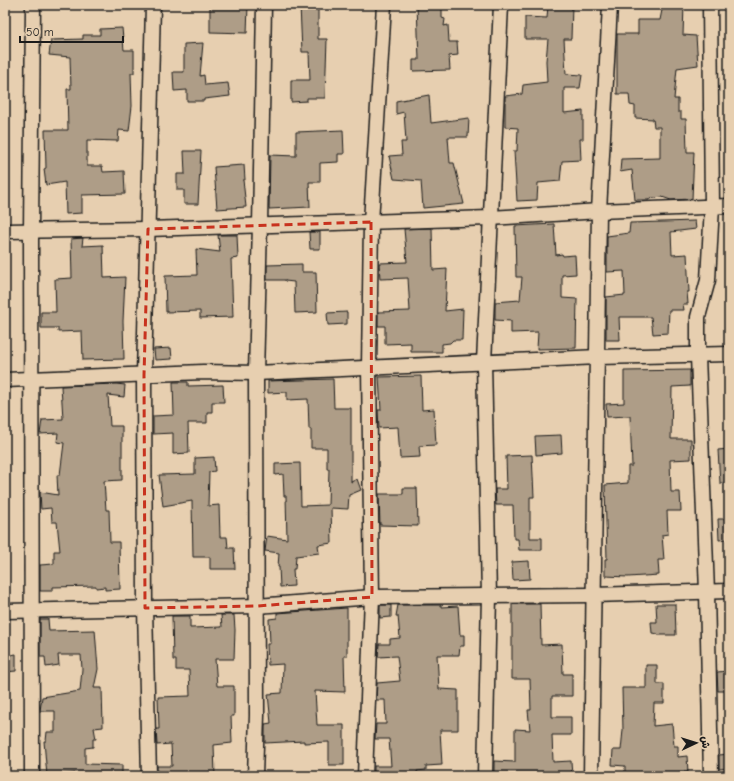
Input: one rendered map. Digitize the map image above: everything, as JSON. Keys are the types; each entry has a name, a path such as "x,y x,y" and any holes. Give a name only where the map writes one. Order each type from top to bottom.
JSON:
{"street":[{"path":"32,776 31,231 33,5"},
{"path":"149,776 145,608 144,375 154,5"},
{"path":"255,776 258,715 256,373 264,5"},
{"path":"365,776 372,597 369,367 371,222 384,5"},
{"path":"484,776 490,596 484,362 501,5"},
{"path":"591,776 599,211 610,5"},
{"path":"710,5 712,206 708,280 698,317 698,356 707,592 711,776"},
{"path":"5,231 490,218 599,211 729,206"},
{"path":"5,380 203,372 256,373 598,357 698,356 729,354"},
{"path":"5,610 257,606 372,597 593,595 729,590"}],"highlighted area":[{"path":"371,222 372,597 257,606 145,608 144,375 148,229"}],"building":[{"path":"210,5 248,5 247,33 210,32"},
{"path":"300,5 318,5 318,39 327,39 325,98 307,98 307,101 291,102 291,80 310,80 309,52 302,52"},
{"path":"417,5 442,5 442,18 445,19 444,26 448,25 449,42 457,42 458,55 449,56 450,70 413,71 413,60 419,60"},
{"path":"548,5 572,5 571,39 564,39 566,74 582,75 580,88 564,88 564,113 583,111 583,139 580,139 581,160 562,161 560,181 538,183 537,200 517,201 514,151 517,151 518,128 505,127 505,96 522,94 523,85 547,82 546,61 548,39 525,39 525,17 547,18"},
{"path":"663,5 684,5 683,35 696,36 698,65 677,68 674,99 678,99 678,112 681,112 681,119 686,119 687,152 694,152 692,199 671,200 662,197 649,200 635,200 632,170 620,172 621,159 660,158 660,127 654,127 653,119 635,118 635,106 630,105 629,94 617,94 617,34 638,34 638,20 660,20"},
{"path":"122,28 124,50 134,50 134,73 131,73 132,106 129,131 119,130 118,141 87,140 87,166 102,166 103,172 124,171 125,194 82,195 82,213 66,214 65,182 46,185 44,169 46,168 45,130 68,130 67,89 71,89 70,57 49,55 51,40 83,39 83,35 100,35 100,29"},
{"path":"203,43 200,76 204,75 205,85 228,83 230,96 204,99 204,101 187,101 187,90 174,91 173,72 184,72 184,44"},
{"path":"429,95 431,123 469,118 468,137 448,137 450,163 454,163 464,204 423,208 421,181 394,179 389,156 402,155 401,142 406,142 404,112 396,114 396,101"},
{"path":"343,130 344,154 338,154 338,162 320,163 320,182 309,182 310,207 269,209 270,155 296,156 296,132"},
{"path":"184,151 201,151 198,204 184,204 184,190 177,190 177,174 185,174"},
{"path":"244,165 245,180 243,180 246,207 217,209 214,167"},
{"path":"695,221 696,229 671,232 672,255 687,254 689,292 687,292 688,304 683,304 684,310 669,310 668,333 653,334 651,317 619,317 620,340 606,340 606,297 625,295 624,271 607,272 607,236 629,233 630,223"},
{"path":"554,224 556,255 575,255 576,274 562,275 562,298 577,299 576,348 537,349 538,332 511,333 511,321 495,320 495,302 520,300 522,277 516,277 515,226"},
{"path":"432,228 433,270 447,269 445,311 463,309 462,340 453,340 450,343 442,344 442,352 411,352 411,343 385,344 385,326 378,326 378,312 410,311 408,278 380,279 379,263 407,262 404,229"},
{"path":"309,232 320,232 320,249 310,249"},
{"path":"218,235 237,235 238,258 231,259 233,317 200,318 200,311 166,312 165,276 197,275 196,249 220,252"},
{"path":"83,238 82,246 103,245 104,278 125,277 123,321 124,359 83,360 82,331 58,332 58,328 41,328 41,312 56,312 55,279 72,278 71,239"},
{"path":"302,264 302,272 316,272 317,312 295,313 294,282 285,280 267,280 267,265"},
{"path":"347,312 347,324 328,325 327,313"},
{"path":"171,348 172,359 155,360 154,349"},
{"path":"690,370 690,386 672,387 671,439 691,439 691,459 670,460 671,492 680,492 681,511 667,511 668,534 662,535 664,560 658,560 659,575 628,577 605,576 605,559 607,559 605,485 628,483 628,466 632,466 630,416 607,417 606,404 624,403 624,371"},
{"path":"421,376 422,410 434,409 436,445 419,446 420,457 400,458 398,427 379,428 378,410 381,410 379,377"},
{"path":"333,379 334,408 351,408 351,482 357,479 361,490 349,495 348,509 331,508 332,543 318,545 319,553 296,556 295,569 293,569 294,586 280,587 278,567 279,553 265,551 267,536 287,539 286,496 284,496 283,474 275,475 275,464 300,463 301,506 328,505 329,469 327,469 327,448 311,448 308,399 287,400 287,392 268,393 268,381"},
{"path":"173,382 188,382 188,386 223,385 224,402 212,402 212,412 207,412 207,423 188,423 189,453 173,454 173,433 153,434 153,416 174,415"},
{"path":"125,385 124,397 108,395 110,426 122,426 122,480 104,481 106,510 109,510 110,542 119,542 120,589 105,590 105,587 96,588 96,586 52,587 52,591 40,591 40,565 54,564 54,551 60,551 57,522 52,522 51,508 41,509 40,492 58,495 57,475 60,475 64,443 57,442 58,433 40,434 42,420 63,419 61,386"},
{"path":"561,435 562,453 536,455 535,436"},
{"path":"729,449 729,483 720,483 718,450"},
{"path":"532,455 534,497 530,497 530,538 542,538 542,550 519,550 518,539 514,539 513,505 496,505 495,489 507,489 506,456"},
{"path":"214,457 215,471 209,472 208,506 219,505 220,537 227,537 228,548 234,548 235,569 210,569 210,557 193,557 192,501 163,506 159,475 195,474 195,458"},
{"path":"403,488 417,488 418,526 380,525 379,494 403,494"},
{"path":"718,519 729,519 729,539 719,540"},
{"path":"529,561 530,579 513,580 512,562"},
{"path":"512,604 540,604 541,645 562,644 563,674 572,674 572,696 552,696 552,717 571,717 571,735 552,735 553,762 571,761 572,776 494,776 494,761 515,762 515,729 530,730 528,710 531,710 530,679 512,679"},
{"path":"656,604 675,604 676,635 658,635 652,633 651,622 657,622"},
{"path":"380,605 391,605 391,617 380,618"},
{"path":"398,605 441,605 441,607 458,606 460,635 464,635 464,646 460,646 459,655 437,655 439,689 458,690 458,730 440,730 442,765 426,766 426,770 417,771 418,776 374,776 374,766 391,766 389,739 375,739 376,724 386,724 385,700 376,700 377,683 400,681 397,656 378,657 379,644 390,644 390,639 400,638 398,616 396,616"},
{"path":"347,608 347,656 344,656 345,692 315,691 317,725 344,725 344,765 329,765 329,742 304,743 304,741 265,743 265,724 271,723 268,694 282,693 283,664 268,665 267,644 270,644 269,619 277,618 277,613"},
{"path":"221,615 234,615 234,659 215,659 217,686 234,686 234,716 231,716 232,743 214,745 215,776 157,776 157,766 172,766 171,744 157,745 156,729 159,729 158,697 190,696 189,670 176,670 176,660 173,660 172,616 190,616 190,628 222,627"},
{"path":"40,619 48,619 49,631 95,630 98,669 94,688 102,688 103,727 94,728 96,739 93,739 93,747 85,748 85,764 122,765 122,774 116,774 116,776 104,776 104,774 75,775 75,773 47,776 44,741 46,741 47,732 55,732 55,711 40,711 42,697 80,691 82,669 81,655 58,655 59,665 46,667 45,657 40,657"},
{"path":"16,654 16,671 5,672 5,656"},
{"path":"646,665 657,665 657,684 664,684 664,703 654,703 653,726 672,724 674,746 678,746 678,757 687,756 688,772 679,772 679,776 625,776 625,766 612,765 613,750 621,750 623,730 622,688 646,688"},
{"path":"729,671 729,691 718,691 717,672"},
{"path":"729,754 729,768 719,769 719,755"}]}
